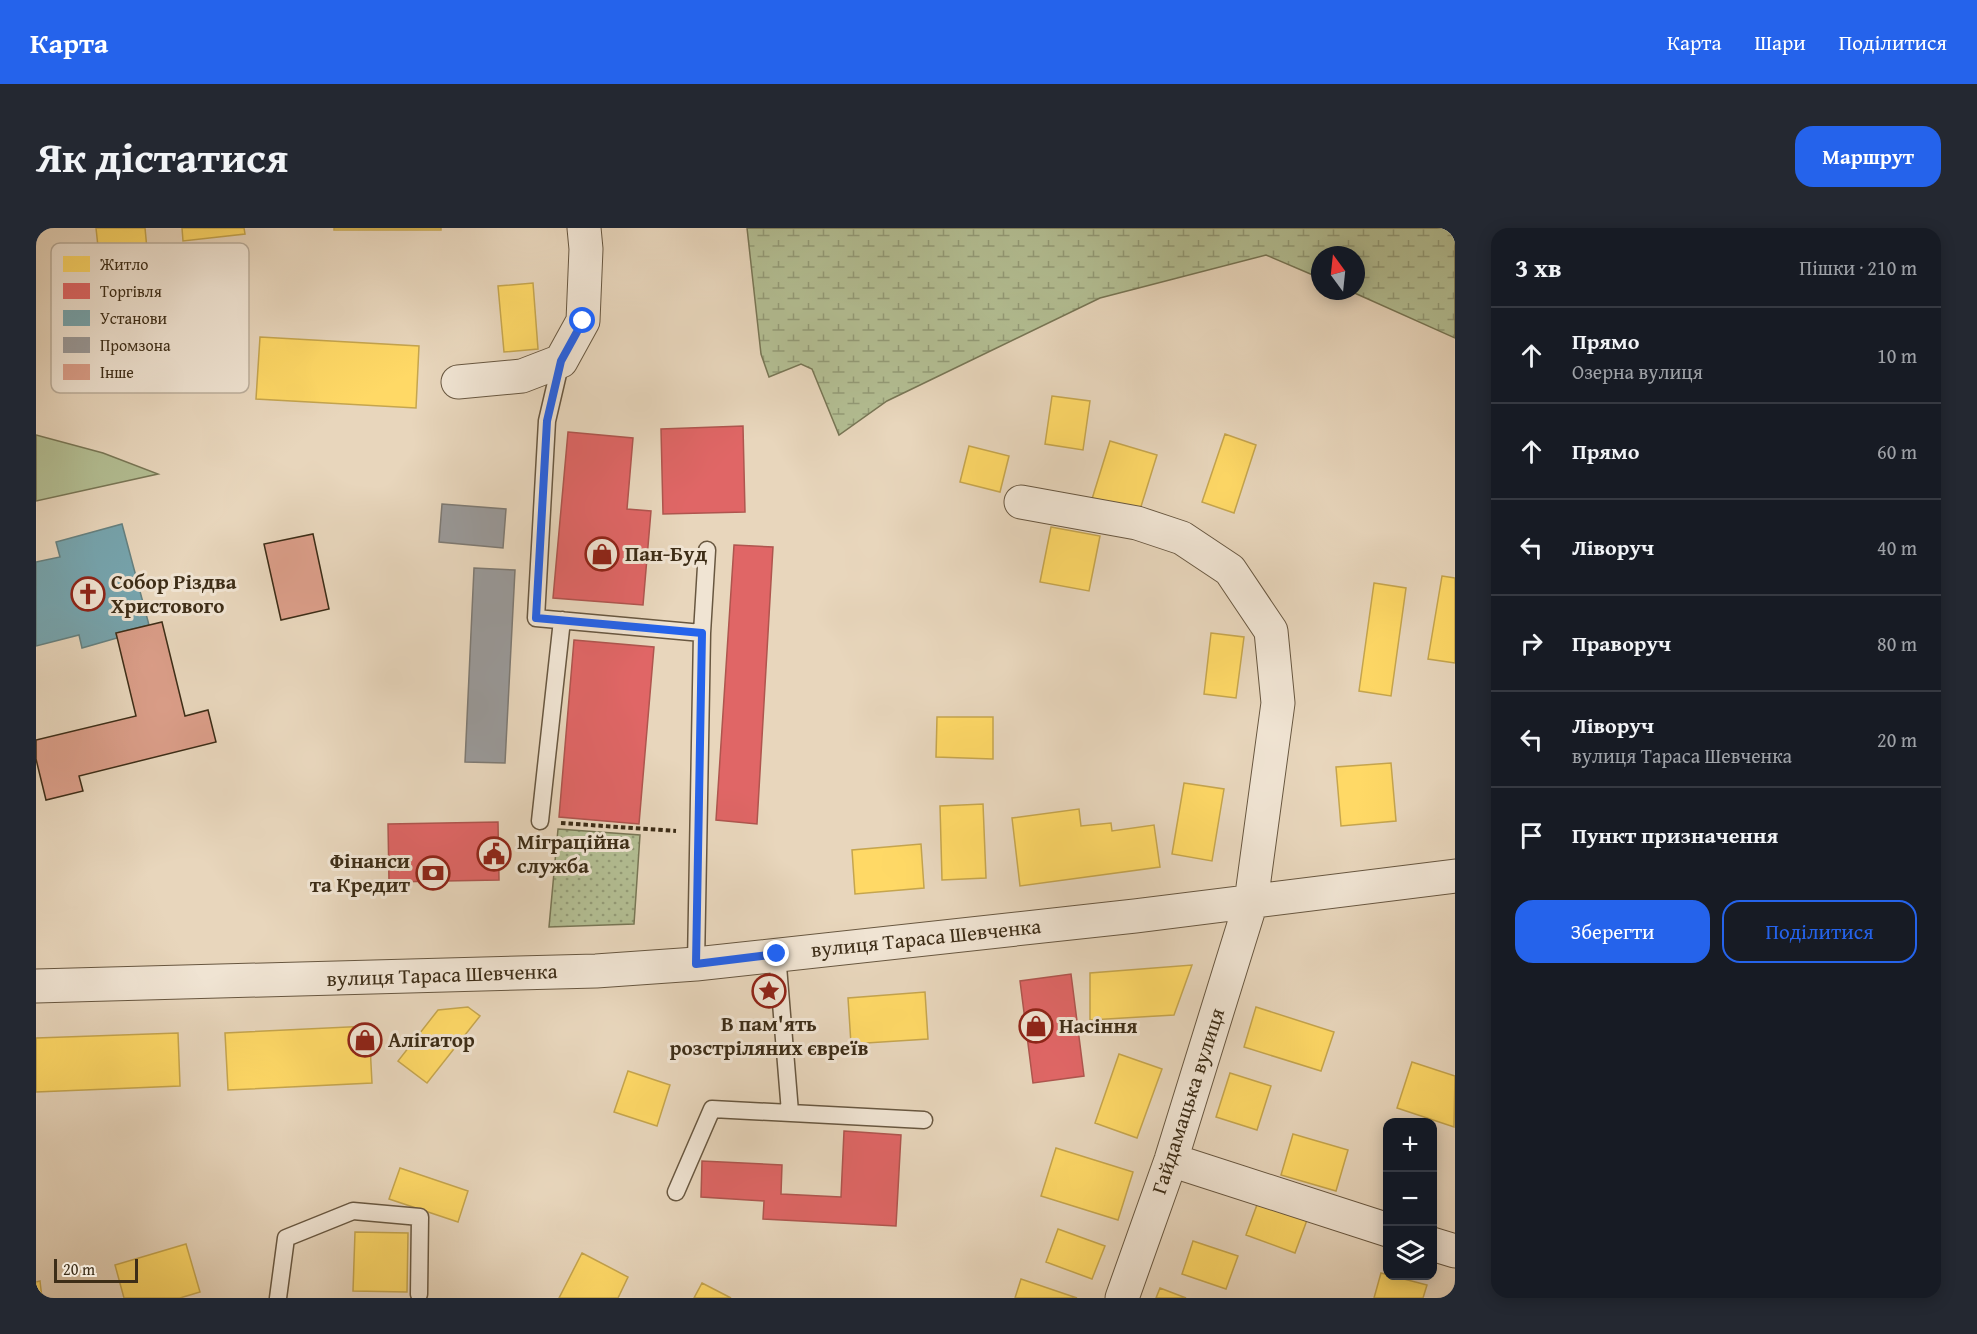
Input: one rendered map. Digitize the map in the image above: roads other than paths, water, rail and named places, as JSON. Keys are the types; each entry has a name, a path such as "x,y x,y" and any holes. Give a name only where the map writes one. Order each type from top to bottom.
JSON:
{"street":[{"path":"458,382 522,376 561,361 583,321 586,249 584,228"},
{"name":"Гайдамацька вулиця","path":"1020,502 1137,523 1182,538 1230,570 1271,631 1278,703 1251,902 1171,1160 1122,1298"},
{"name":"вулиця Тараса Шевченка","path":"36,986 596,971 696,964 1251,902 1455,876"},
{"path":"1171,1160 1383,1228"},
{"path":"1437,1246 1455,1251"}],"lane":[{"path":"561,361 547,421 536,618 702,633"},
{"path":"696,964 702,633 707,550"},
{"path":"540,821 562,620"},
{"path":"777,954 790,1112"},
{"path":"676,1192 712,1109 924,1120"},
{"path":"278,1298 286,1238 353,1210 420,1217 419,1294"}],"place":[{"name":"Пан-Буд","path":"602,554"},
{"name":"Собор Різдва Христового","path":"88,594"},
{"name":"Міграційна служба","path":"494,854"},
{"name":"Фінанси та Кредит","path":"433,873"},
{"name":"В пам'ять розстріляних євреїв","path":"769,991"},
{"name":"Насіння","path":"1036,1026"},
{"name":"Алігатор","path":"365,1040"}]}
